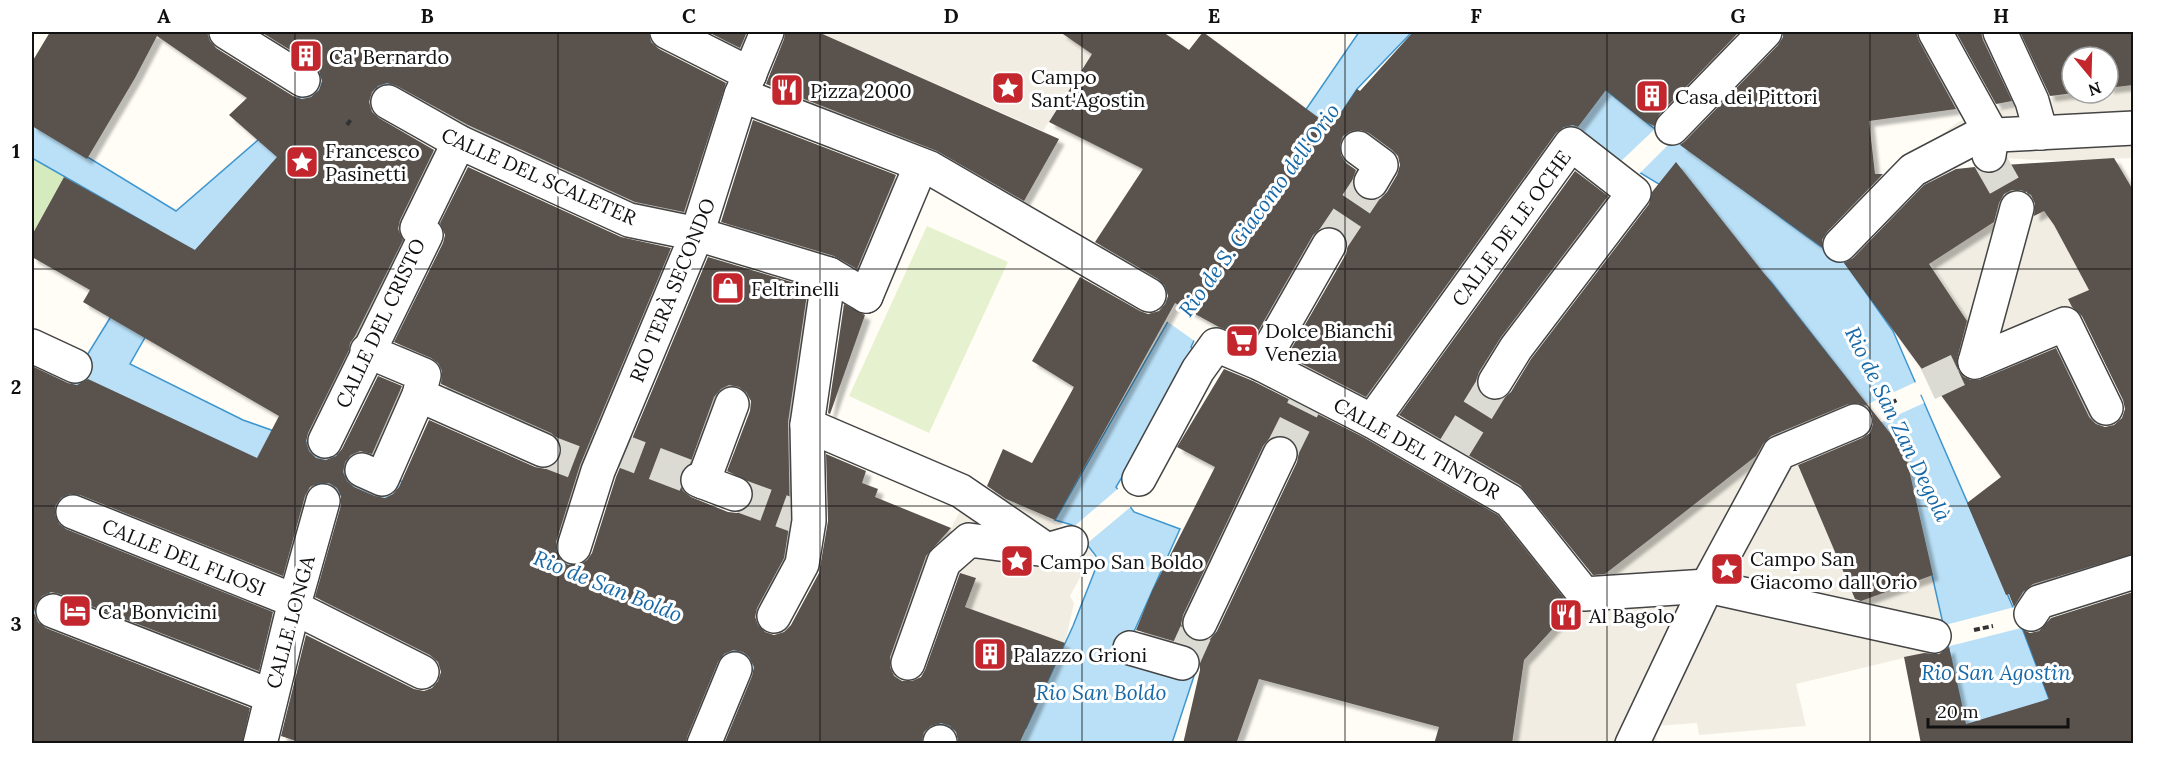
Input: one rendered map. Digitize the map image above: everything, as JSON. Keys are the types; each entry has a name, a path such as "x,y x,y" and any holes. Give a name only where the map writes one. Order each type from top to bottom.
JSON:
{"street":[{"path":"225,32 303,80"},
{"path":"667,32 746,84 930,168 1149,295"},
{"name":"RIO TERÀ SECONDO","path":"574,547 598,471 697,234 746,84 766,32"},
{"path":"1672,128 1765,32"},
{"path":"1935,32 1985,135"},
{"path":"2000,32 2032,101 2041,133"},
{"name":"CALLE DEL SCALETER","path":"388,102 459,142 628,220 697,234 827,274 866,296"},
{"path":"1840,245 1913,170 1985,135 2133,128"},
{"name":"CALLE DEL CRISTO","path":"325,441 367,351 426,235 417,228 459,142"},
{"name":"CALLE DE LE OCHE","path":"1372,420 1571,144 1634,193 1516,348 1495,382"},
{"path":"1358,148 1382,165 1371,182"},
{"path":"821,322 866,296 921,165"},
{"path":"2017,208 1975,362 2065,324 2106,408"},
{"path":"1261,364 1329,245"},
{"path":"774,616 802,564 808,521 807,425 827,274"},
{"name":"CALLE DEL TINTOR","path":"1139,479 1197,370 1216,345 1261,364 1307,398 1372,420 1449,457 1510,501 1584,594 1707,586"},
{"path":"32,346 75,366"},
{"path":"362,470 382,479 419,395 424,375 367,351"},
{"path":"419,395 543,450"},
{"path":"732,404 700,481 735,494"},
{"path":"1632,744 1707,586 1779,453 1855,421"},
{"path":"807,425 961,490 1059,547 969,540 944,562 908,663"},
{"path":"808,521 838,438"},
{"path":"1200,623 1280,454"},
{"name":"CALLE LONGA","path":"260,744 294,604 323,501"},
{"name":"CALLE DEL FLIOSI","path":"73,512 294,604 422,672"},
{"path":"2031,614 2039,602 2133,572"},
{"path":"1707,586 1934,636"},
{"path":"53,611 271,696"},
{"path":"1136,652 1182,663"},
{"path":"704,744 735,669"}],"path":[{"path":"1972,630 1992,626"}],"green space":[{"path":"32,158 64,177 32,235"},
{"path":"927,226 1008,262 929,433 849,396"}],"shaded area":[{"name":"Campo Sant'Agostin","path":"818,32 1060,32 1092,54 1043,131"},
{"path":"2133,85 2133,158 2058,161 1960,157 1924,174 1934,187 1843,260 1820,246 1903,165 1958,122 1978,114 2060,96 2060,105 2120,105 2120,87"},
{"path":"2025,204 2032,217 2046,210 2050,217 2048,218 2089,290 2069,299 2119,419 2097,428 2060,336 1977,336 1930,262"},
{"name":"Campo San Giacomo dall'Orio","path":"1849,382 1861,407 1795,457 1856,602 1932,575 1945,626 1937,650 1796,684 1806,726 1699,735 1697,723 1655,726 1657,743 1513,744 1524,660 1594,583"},
{"name":"Campo San Boldo","path":"986,490 1053,520 1064,535 1086,544 1095,559 1092,570 1083,572 1070,596 1074,603 1065,643 965,607 976,578 950,571 938,564 951,528 966,500"}],"water":[{"path":"353,32 418,32 386,94 365,81 193,253 130,364 243,420 330,451 554,546 583,571 1026,728 1073,626 1099,560 1072,525 1055,520 1179,302 1163,289 1307,108 1359,32 1412,32 1357,89 1340,115 1333,118 1257,230 1222,287 1191,347 1196,353 1116,487 1134,512 1180,529 1128,645 1196,670 1172,743 1001,743 843,695 818,699 552,587 332,491 319,483 317,485 110,401 66,516 32,666 32,506 49,446 46,445 76,373 110,318 158,230 32,158 32,123 176,211 258,140 291,107 316,81"},
{"name":"Rio San Agostin","path":"1435,32 1533,32 1655,129 1674,139 1820,246 1843,260 1893,331 2022,628 2049,699 1965,743 1961,703 1932,575 1872,426 1849,382 1771,282 1715,226 1659,184 1574,133"}],"pier":[{"path":"1657,127 1676,137 1638,175 1619,163"},
{"path":"1163,289 1206,320 1196,342 1165,320 1175,302 1161,291"},
{"path":"1918,381 1924,403 1869,428 1859,408"},
{"path":"1120,487 1133,505 1084,546 1071,529"},
{"path":"2015,607 2025,627 1946,647 1941,626"}],"building":[{"path":"50,32 207,32 216,48 293,96 302,99 311,97 319,90 322,81 319,71 313,64 261,32 649,32 651,42 659,49 726,83 684,212 635,202 468,125 397,86 387,83 378,86 372,92 369,102 372,112 434,150 400,220 398,229 403,240 350,343 349,350 308,433 306,442 309,451 316,458 326,460 336,456 342,449 378,376 402,386 372,454 360,451 351,455 345,462 343,472 347,481 354,487 385,498 393,494 399,487 429,420 535,467 546,469 560,458 562,447 551,433 441,384 442,371 438,363 394,342 443,243 445,235 440,223 468,167 621,237 671,248 580,465 556,542 556,550 560,559 568,565 579,565 592,553 616,477 708,257 808,287 788,422 790,520 784,558 757,608 755,617 758,625 765,632 774,635 784,632 791,625 819,573 828,521 826,454 866,471 862,483 878,489 875,497 951,528 926,556 890,657 890,667 894,676 902,681 912,681 921,677 960,573 976,578 965,607 1065,643 1019,744 959,744 956,732 950,726 941,723 931,726 924,732 921,744 724,744 754,667 749,657 743,652 733,650 724,654 718,662 686,744 305,744 281,736 306,635 414,689 424,691 432,688 441,672 438,662 430,655 315,597 341,505 341,496 337,488 329,483 319,483 310,487 305,496 283,576 80,495 70,494 61,498 55,506 55,515 59,524 66,529 273,612 259,671 60,594 51,592 42,596 36,604 34,613 38,622 46,628 250,708 242,744 32,744 32,366 68,383 77,385 88,379 257,458 279,416 83,302 90,290 32,257 32,235 64,177 195,250 277,157 229,115 247,98 157,36 87,159 32,126 32,62","holes":["729,385 739,387 746,392 751,401 750,411 727,471 749,482 753,490 752,501 746,509 737,513 728,512 691,497 683,491 679,482 681,473 690,464 714,397 721,389"]},
{"path":"708,32 747,32 740,48"},
{"path":"785,32 818,32 1059,139 1024,201 937,151 766,84"},
{"path":"1060,32 1163,32 1189,50 1203,32 1331,127 1357,89 1360,91 1413,32 1739,32 1659,115 1654,126 1644,121 1606,90 1578,127 1573,125 1564,127 1556,133 1366,397 1287,356 1346,254 1348,244 1338,228 1329,226 1313,235 1253,340 1219,327 1175,303 1055,520 1006,499 987,486 1003,449 1032,463 1074,387 1032,361 1080,277 1148,314 1159,311 1168,296 1165,286 1158,279 1095,242 1143,169 1049,122 1092,54","holes":["1361,130 1369,133 1398,156 1400,165 1387,192 1380,199 1371,201 1355,192 1352,181 1356,170 1346,163 1341,155 1340,145 1343,136 1351,131"]},
{"path":"1783,32 1916,32 1956,109 1869,121 1875,174 1883,174 1827,232 1822,240 1822,247 1680,145 1778,45"},
{"path":"1956,32 1981,32 2012,101 1996,104"},
{"path":"2020,32 2133,32 2133,85 2120,87 2120,45 2060,45 2060,95 2050,96"},
{"path":"753,120 896,175 857,269 834,256 721,222"},
{"path":"2114,158 2133,190 2133,554 2033,584 2023,592 2014,607 2009,594 2006,595 1967,503 2001,477 1844,263 1853,258 1924,185 1956,169 1975,167 1987,174 1996,172 2004,165","holes":["2012,190 2021,190 2031,195 2035,204 2034,216 2044,211 2054,225 2089,290 2068,299 2072,307 2082,316 2123,400 2125,409 2122,418 2114,425 2105,427 2096,424 2089,417 2056,348 1979,380 1964,377 1958,370 1957,359 1967,321 1929,264 1994,222 2004,194"]},
{"path":"1676,162 1905,452 1933,575 1861,601 1855,599 1798,465 1870,433 1873,424 1872,414 1867,406 1858,403 1848,404 1771,436 1756,456 1654,536 1605,574 1593,575 1520,485 1399,415 1575,171 1608,196 1501,337 1479,372 1476,381 1478,390 1486,398 1494,401 1503,399 1511,392 1531,359 1649,204 1652,192"},
{"path":"844,304 865,315 830,414 828,413"},
{"path":"1224,369 1253,381 1363,437 1498,515 1572,608 1524,660 1512,744 1434,744 1439,727 1259,679 1236,744 1183,744 1200,670 1200,658 1195,650 1187,645 1136,630 1152,591 1215,467 1177,447","holes":["1278,435 1287,437 1295,443 1299,452 1297,462 1217,631 1210,639 1202,642 1193,640 1184,633 1181,624 1183,615 1263,446 1269,439"]},
{"path":"2133,592 2133,744 1921,744 1904,657 1924,653 1939,654 1949,647 1966,724 2049,699 2023,630 2030,633 2039,631 2051,618"}],"tunnel":[{"path":"1988,157 2017,208"},
{"path":"1329,245 1371,182"},
{"path":"1928,384 1975,362"},
{"path":"1452,452 1495,382"},
{"path":"1280,454 1304,406"},
{"path":"609,446 698,480"},
{"path":"543,450 598,471"},
{"path":"735,494 809,521"},
{"path":"1182,663 1200,623"}],"place":[{"name":"Ca' Bernardo","path":"306,56"},
{"name":"Campo Sant'Agostin","path":"1008,88"},
{"name":"Pizza 2000","path":"787,90"},
{"name":"Casa dei Pittori","path":"1652,96"},
{"name":"Francesco Pasinetti","path":"302,162"},
{"name":"Feltrinelli","path":"728,288"},
{"name":"Dolce Bianchi Venezia","path":"1242,341"},
{"name":"Campo San Boldo","path":"1017,561"},
{"name":"Campo San Giacomo dall'Orio","path":"1727,569"},
{"name":"Ca' Bonvicini","path":"75,611"},
{"name":"Al Bagolo","path":"1566,615"},
{"name":"Palazzo Grioni","path":"990,654"}],"water label":[{"name":"Rio de S. Giacomo dell'Orio","path":"1259,210"},
{"name":"Rio de San Zan Degolà","path":"1898,424"},
{"name":"Rio de San Boldo","path":"608,586"},
{"name":"Rio San Boldo","path":"1101,692"}]}
